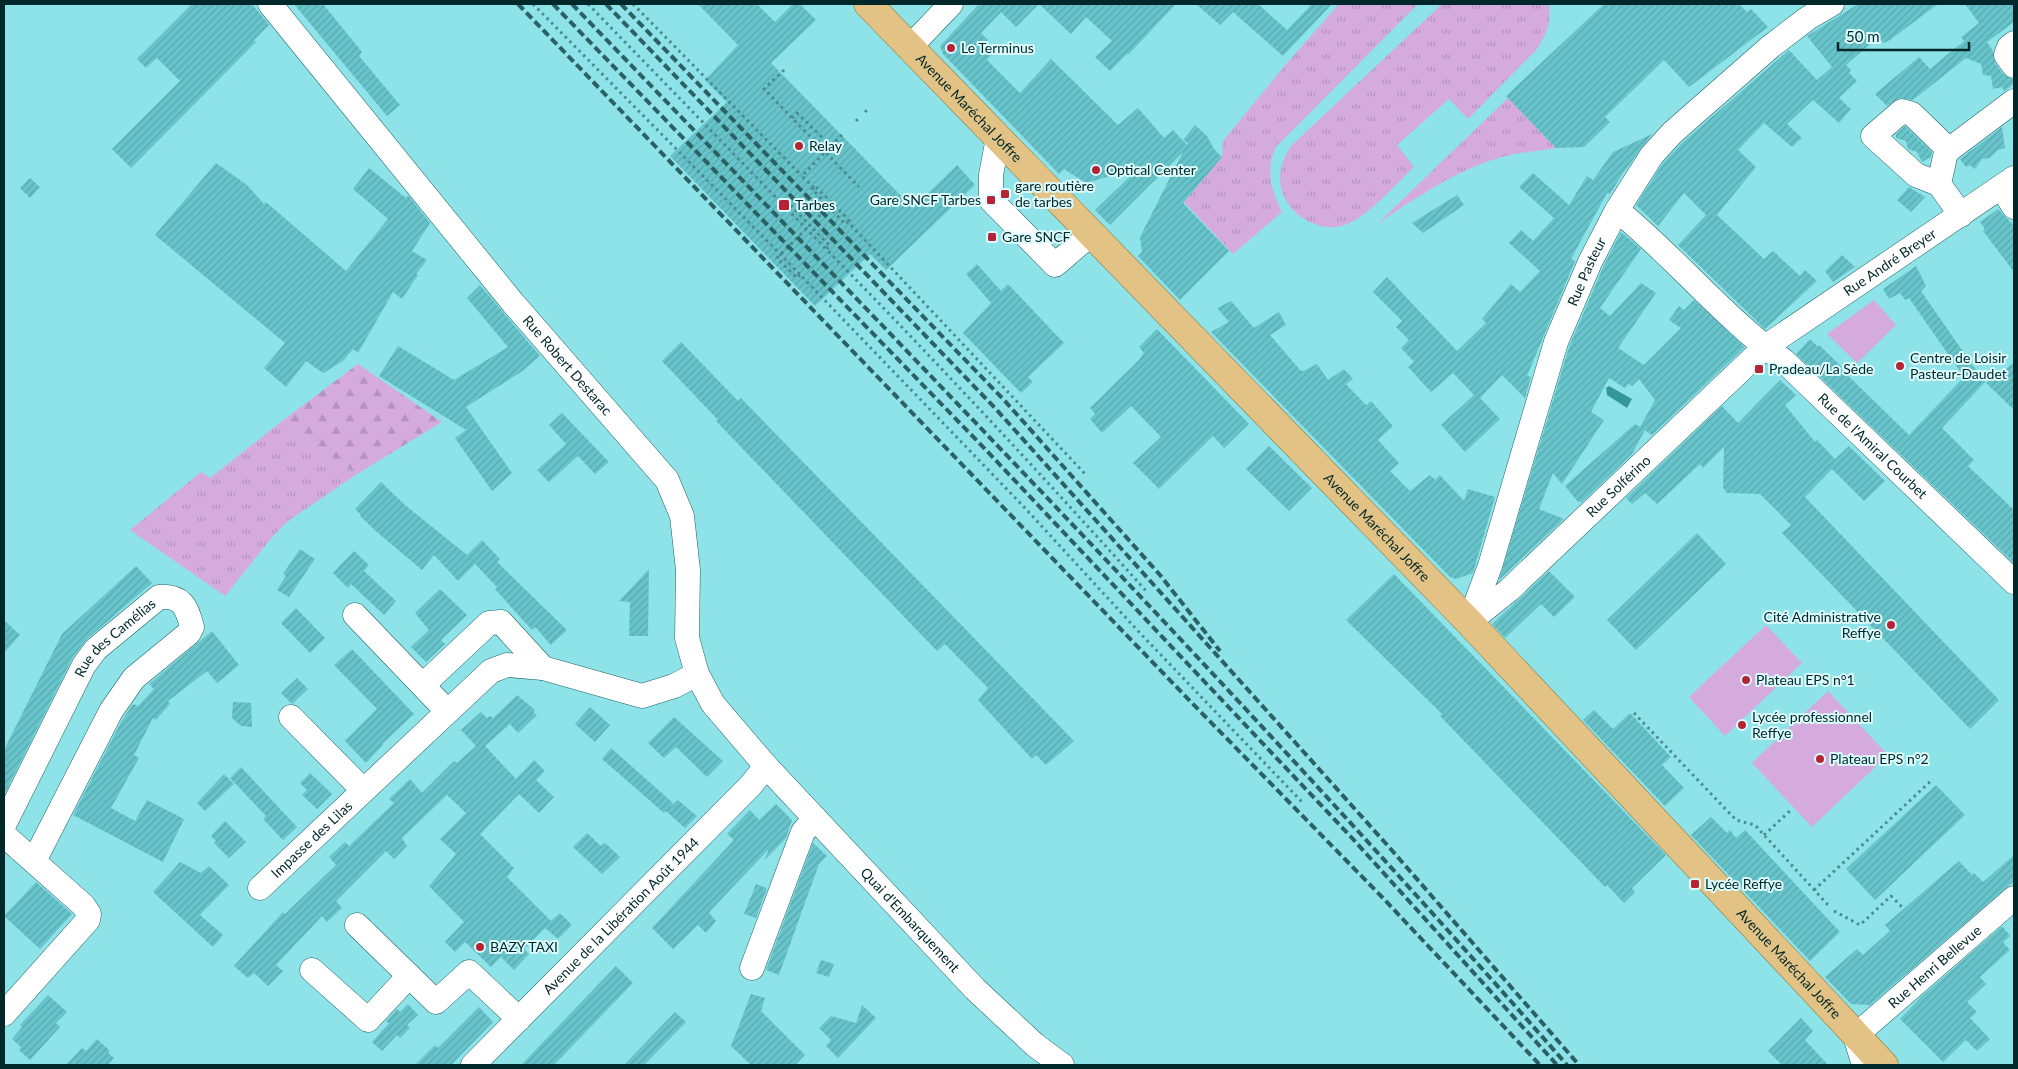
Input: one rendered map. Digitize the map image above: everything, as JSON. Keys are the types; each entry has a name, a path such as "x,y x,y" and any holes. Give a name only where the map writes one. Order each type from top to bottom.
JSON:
{"main road":[{"name":"Avenue Maréchal Joffre","path":"868,4 1469,622 1855,1036"},
{"path":"1855,1036 1884,1065"}],"street":[{"name":"Rue Robert Destarac","path":"270,4 513,303 667,480 682,516 688,570 687,638 697,674 713,704 766,766"},
{"path":"910,47 950,4"},
{"name":"Rue Pasteur","path":"1469,622 1490,566 1556,342 1590,262 1617,210 1652,155 1672,133 1770,46 1808,18 1832,4"},
{"path":"2014,43 2009,47 2006,55 2014,66"},
{"path":"1939,184 1946,152 2014,101"},
{"path":"1949,150 1912,114 1902,111 1873,136 1916,175 1939,184 1961,215"},
{"path":"998,138 991,175 991,200 1055,265 1092,233"},
{"path":"2008,182 2014,207"},
{"name":"Rue André Breyer","path":"1765,347 2008,182"},
{"name":"Rue de l'Amiral Courbet","path":"1617,210 1642,230 1765,347 1784,360 2014,582"},
{"name":"Rue Solférino","path":"1469,622 1510,590 1765,347"},
{"name":"Rue des Camélias","path":"4,825 84,665 96,649 159,597 171,596 180,602 188,610 192,627 188,633 134,678 111,711 34,862"},
{"path":"355,614 447,711"},
{"path":"423,685 489,623 501,622 543,668"},
{"name":"Impasse des Lilas","path":"260,888 491,671 507,665 543,668 642,696 674,686 697,674"},
{"name":"Impasse des Lilas","path":"291,717 363,790"},
{"name":"Quai d'Embarquement","path":"766,766 976,989 1035,1045 1062,1065"},
{"name":"Avenue de la Libération Août 1944","path":"474,1065 751,785 766,766"},
{"path":"752,968 802,832 815,818"},
{"path":"4,835 83,905 88,914 88,920 4,1014"},
{"name":"Rue Henri Bellevue","path":"1855,1036 2014,898"},
{"path":"357,925 436,1002 469,972 519,1019"},
{"path":"312,970 368,1020 409,976"},
{"name":"Avenue Maréchal Joffre","path":"1855,1036 1864,1065"}],"path":[{"path":"533,4 800,275 1025,508 1138,631 1303,803"},
{"path":"588,4 949,375 1147,592"},
{"path":"633,4 814,188 812,189 845,224 848,222"},
{"path":"784,70 764,89 859,187"},
{"path":"865,112 869,108"},
{"path":"792,118 797,113 831,146"},
{"path":"802,176 842,135"},
{"path":"814,188 816,186 849,220 848,222 1087,476"},
{"path":"800,275 797,278 777,258 832,203"},
{"path":"786,209 790,205 830,246 826,249"},
{"path":"1634,713 1736,820 1755,825 1828,905"},
{"path":"1814,890 1933,779"},
{"path":"1764,835 1791,810"},
{"path":"1834,911 1860,925 1891,896 1902,907"}],"green space":[{"path":"1339,4 1418,4 1275,148 1270,173 1275,196 1282,212 1233,254 1184,202 1222,156 1223,141 1287,63"},
{"path":"1442,4 1549,4 1549,22 1546,33 1537,49 1468,119 1449,99 1397,145 1414,167 1371,209 1342,226 1320,226 1300,216 1292,209 1281,189 1281,169 1291,146"},
{"path":"1508,98 1556,148 1518,153 1472,168 1438,185 1376,225"},
{"path":"1874,300 1896,325 1857,363 1827,334"},
{"path":"358,364 442,422 357,474 282,421"},
{"path":"282,421 357,474 288,521 273,536 225,596 130,530 201,472 210,478"},
{"name":"Plateau EPS n°1","path":"1766,625 1802,663 1725,736 1689,697"},
{"name":"Plateau EPS n°2","path":"1828,691 1888,755 1812,827 1752,763"}],"water":[{"path":"1609,386 1632,399 1627,408 1607,395 1606,388"}],"building":[{"path":"192,4 252,4 269,25 254,40 256,42 131,168 112,149 180,81 157,58 146,68 137,59"},
{"path":"294,4 323,4 362,52 359,56 400,105 387,116"},
{"path":"698,4 757,4 775,22 793,4 800,4 816,20 771,63 913,208 957,165 975,185 886,270 870,254 815,306 670,156 727,102 705,80 738,45"},
{"path":"979,4 1039,4 1016,27 1001,12 981,33 988,40 984,44 993,53 987,60 1020,93 1051,59 1118,125 1138,108 1164,138 1173,130 1187,145 1188,143 1183,140 1195,125 1207,136 1214,149 1222,157 1183,203 1229,251 1180,300 1138,256 1142,252 1140,237 1183,152 1110,225 1095,210 1139,168 1086,183 1064,169 1059,174 943,54 940,46"},
{"path":"1039,4 1176,4 1128,55 1110,71 1095,57 1112,41 1086,17 1071,34"},
{"path":"1196,4 1258,4 1287,30 1312,4 1332,4 1283,56 1233,12 1220,25"},
{"path":"1604,4 1739,4 1747,12 1751,9 1768,27 1689,87 1664,60 1605,117 1610,122 1584,147 1556,148 1506,96"},
{"path":"1858,4 1938,4 1890,40 1884,43 1878,37 1846,65 1851,70 1849,73 1857,81 1839,98 1851,109 1839,123 1813,100 1787,124 1802,138 1792,147 1764,123 1738,150 1756,167 1717,215 1764,259 1773,251 1800,276 1805,270 1817,281 1765,329 1678,245 1706,215 1684,193 1658,226 1636,205 1663,163 1682,143 1789,50 1817,80 1832,67 1807,36"},
{"path":"1965,4 2014,4 2014,22 1987,42 1993,51 1995,63 2003,74 2014,80 2014,84 2004,91 2002,87 1993,89 1991,76 1983,75 1981,64 1966,58 1913,100 1899,98 1887,106 1875,94 1919,57 1930,69 1964,41 1961,37 1979,23"},
{"path":"1905,126 1932,152 1930,159 1922,162 1917,152 1908,149 1906,141 1896,138 1896,134"},
{"path":"2002,127 2005,148 1998,150 1990,158 1982,159 1975,169 1970,165 1966,167 1960,159"},
{"path":"1652,134 1610,194 1607,193 1571,259 1575,261 1527,376 1531,377 1525,398 1502,375 1480,398 1500,419 1465,452 1441,425 1474,395 1453,373 1431,392 1408,367 1414,362 1401,348 1409,340 1396,327 1402,321 1373,292 1387,277 1457,351 1486,323 1482,319 1511,284 1520,292 1540,271 1509,243 1521,230 1533,241 1554,218 1519,187 1533,173 1569,205 1587,176 1593,180 1613,152"},
{"path":"216,163 247,185 264,204 266,202 346,271 388,219 353,189 369,168 406,198 408,195 430,223 412,251 427,260 416,274 418,275 402,299 393,292 358,353 353,349 343,361 323,373 306,361 286,387 264,368 285,343 155,235"},
{"path":"30,178 40,187 30,198 20,188"},
{"path":"1909,187 1925,197 1911,212 1897,200"},
{"path":"1457,195 1464,205 1423,233 1412,223"},
{"path":"1998,209 2014,226 2014,272 1983,231 1985,229 1980,222"},
{"path":"1621,232 1641,249 1600,308 1610,316 1641,283 1656,293 1618,348 1644,365 1681,328 1669,320 1679,306 1684,310 1694,300 1745,347 1652,435 1640,427 1655,400 1639,379 1632,386 1628,384 1625,388 1609,378 1591,412 1604,420 1562,484 1553,473 1539,509 1564,519 1499,580 1569,347 1604,265"},
{"path":"1842,255 1855,267 1833,282 1825,271"},
{"path":"977,264 1001,291 1008,284 1064,343 1028,377 1033,382 1021,393 963,333 991,303 966,274"},
{"path":"1916,266 1926,286 1921,291 1973,366 1986,381 1942,428 1974,460 1968,466 2014,510 2014,563 1796,354 1810,339 1817,346 1819,345 1909,435 1964,377 1909,298 1905,300 1900,293 1889,299 1883,289"},
{"path":"480,285 540,356 521,372 466,407 512,473 492,491 455,438 466,430 379,376 398,346 454,380 508,347 467,298"},
{"path":"1231,301 1254,328 1279,312 1286,325 1270,335 1300,370 1303,371 1317,364 1328,380 1344,369 1353,379 1346,384 1366,405 1371,401 1393,426 1378,440 1399,463 1390,471 1410,491 1430,475 1435,480 1440,475 1464,501 1468,489 1495,497 1473,573 1456,579 1450,577 1211,332 1229,322 1217,308"},
{"path":"1157,329 1249,424 1224,448 1213,436 1159,489 1133,463 1161,437 1131,406 1102,433 1090,419 1095,414 1090,408 1139,360 1144,353 1139,347"},
{"path":"681,342 738,401 741,398 1074,741 1046,765 1036,755 1032,759 978,700 988,688 945,644 937,651 716,421 718,420 662,361"},
{"path":"2014,363 2014,410 1986,383"},
{"path":"1780,380 1796,395 1785,405 1815,442 1817,440 1835,459 1849,446 1885,481 1864,501 1832,469 1805,497 1999,700 1970,729 1782,533 1791,525 1760,494 1727,493 1723,488 1724,447 1703,468 1700,464 1657,504 1645,493 1632,504 1626,498 1722,406 1738,423"},
{"path":"562,413 609,462 595,474 578,456 549,482 537,470 566,444 549,425"},
{"path":"1635,424 1645,430 1632,454 1582,502 1578,502 1565,486"},
{"path":"1269,446 1312,488 1289,511 1246,469"},
{"path":"381,482 405,505 467,555 482,540 500,559 497,562 567,630 551,645 535,627 532,630 495,589 497,587 475,564 458,581 434,555 422,570 378,533 355,509"},
{"path":"1697,533 1726,564 1636,650 1607,620"},
{"path":"300,549 315,559 289,597 277,590 286,576 283,574"},
{"path":"354,551 369,565 364,571 396,601 384,615 351,584 348,588 333,573"},
{"path":"136,566 152,583 87,639 73,657 4,795 4,750 62,634"},
{"path":"649,569 648,636 629,636 630,602 619,601"},
{"path":"1549,571 1575,597 1554,617 1541,604 1505,638 1492,624"},
{"path":"1394,574 1666,855 1632,888 1635,892 1624,903 1607,885 1605,887 1440,716 1442,714 1346,620"},
{"path":"440,589 467,615 441,640 445,644 426,662 411,647 429,630 415,613"},
{"path":"296,608 325,638 310,653 281,623"},
{"path":"4,620 20,635 4,653"},
{"path":"212,631 239,665 217,683 207,671 168,701 170,704 156,720 153,718 134,755 139,758 111,808 135,821 147,800 184,819 163,862 73,815 121,722 133,704 138,706 154,689 149,684"},
{"path":"352,649 414,714 382,744 366,763 345,741 377,709 334,665"},
{"path":"297,678 308,689 292,704 281,693"},
{"path":"517,695 535,710 533,712 537,715 518,733 510,724 485,746 516,779 534,760 545,771 536,780 554,797 539,813 519,794 480,834 514,868 507,877 551,921 560,913 572,925 558,939 545,928 524,949 529,954 514,970 501,957 491,967 465,942 455,952 445,942 464,922 429,886 456,854 440,839 466,813 447,795 402,838 407,846 394,859 386,851 336,901 342,908 327,922 322,916 276,965 283,971 268,986 254,973 248,978 234,966 283,912 285,914 336,865 329,857 345,842 349,846 394,803 389,799 410,779 422,793 454,761 457,763 476,746 461,730 481,712 487,718 490,716 493,718"},
{"path":"233,702 251,703 252,727 241,726 232,718"},
{"path":"590,707 610,725 595,742 575,724"},
{"path":"1594,710 1613,729 1630,713 1671,757 1662,765 1684,788 1665,806 1583,720"},
{"path":"674,717 723,761 707,777 676,747 664,758 648,743"},
{"path":"611,748 673,803 670,807 678,800 697,816 685,828 666,811 664,813 602,759"},
{"path":"241,767 297,827 283,840 263,819 266,816 230,778"},
{"path":"310,773 332,794 317,809 302,795 307,790 300,783"},
{"path":"224,774 234,784 205,811 197,803"},
{"path":"1936,785 1965,815 1875,900 1846,869"},
{"path":"776,804 792,820 786,838 764,861 769,849 711,910 709,913 716,921 706,933 698,925 673,949 652,928 734,840 727,834 750,810 759,820"},
{"path":"1711,817 1727,833 1730,830 1736,838 1745,830 1840,932 1810,961 1691,835"},
{"path":"225,821 246,842 229,858 214,843 216,841 211,836"},
{"path":"587,833 601,846 605,843 620,857 602,874 573,847"},
{"path":"813,843 827,856 819,864 779,975 766,970"},
{"path":"2014,855 2014,881 1870,1005 1851,1004 1825,977 1857,949 1863,955 1890,931 1885,925 1959,861 1972,875 1974,873 1983,882"},
{"path":"180,862 201,873 209,866 229,885 200,915 223,935 213,947 153,892"},
{"path":"36,882 72,914 40,949 4,916"},
{"path":"756,884 767,888 756,918 744,914"},
{"path":"2002,926 2010,936 2003,942 2010,950 1980,977 1986,984 1967,1002 1977,1012 1970,1018 1990,1039 1977,1051 1966,1040 1943,1062 1900,1019 1922,996"},
{"path":"821,960 834,964 829,977 816,973"},
{"path":"616,966 633,983 554,1065 521,1065"},
{"path":"751,994 765,998 761,1011 805,1055 795,1065 751,1065 731,1046"},
{"path":"48,995 67,1012 56,1023 60,1027 30,1060 19,1050 21,1047 12,1039 22,1027 20,1025"},
{"path":"408,1004 418,1015 407,1025 410,1028 400,1038 397,1035 382,1051 372,1042 389,1023 386,1021 397,1009 400,1012"},
{"path":"862,1005 876,1018 838,1058 826,1046 831,1040 819,1028 831,1016 856,1023"},
{"path":"479,1007 493,1022 451,1065 415,1065 435,1045 438,1048"},
{"path":"675,1012 686,1022 644,1065 624,1065"},
{"path":"1801,1018 1813,1031 1805,1040 1828,1065 1782,1065 1768,1051"},
{"path":"97,1039 110,1051 108,1053 114,1058 108,1065 66,1065 82,1048 86,1051"}],"railway":[{"path":"518,4 1190,701 1382,897 1540,1065"},
{"path":"553,4 986,450 1352,838 1557,1065"},
{"path":"572,4 951,397 1201,661 1324,794 1567,1065"},
{"path":"606,4 995,408 1389,847 1579,1065"},
{"path":"621,4 1004,400 1160,575 1220,651"}],"place":[{"name":"Le Terminus","path":"951,48"},
{"name":"Relay","path":"799,146"},
{"name":"Optical Center","path":"1096,170"},
{"name":"gare routière de tarbes","path":"1005,194"},
{"name":"Gare SNCF Tarbes","path":"991,200"},
{"name":"Tarbes","path":"784,205"},
{"name":"Gare SNCF","path":"992,237"},
{"name":"Centre de Loisir Pasteur-Daudet","path":"1900,366"},
{"name":"Pradeau/La Sède","path":"1759,369"},
{"name":"Cité Administrative Reffye","path":"1891,625"},
{"name":"Plateau EPS n°1","path":"1746,680"},
{"name":"Lycée professionnel Reffye","path":"1742,725"},
{"name":"Plateau EPS n°2","path":"1820,759"},
{"name":"Lycée Reffye","path":"1695,884"},
{"name":"BAZY TAXI","path":"480,947"}]}
